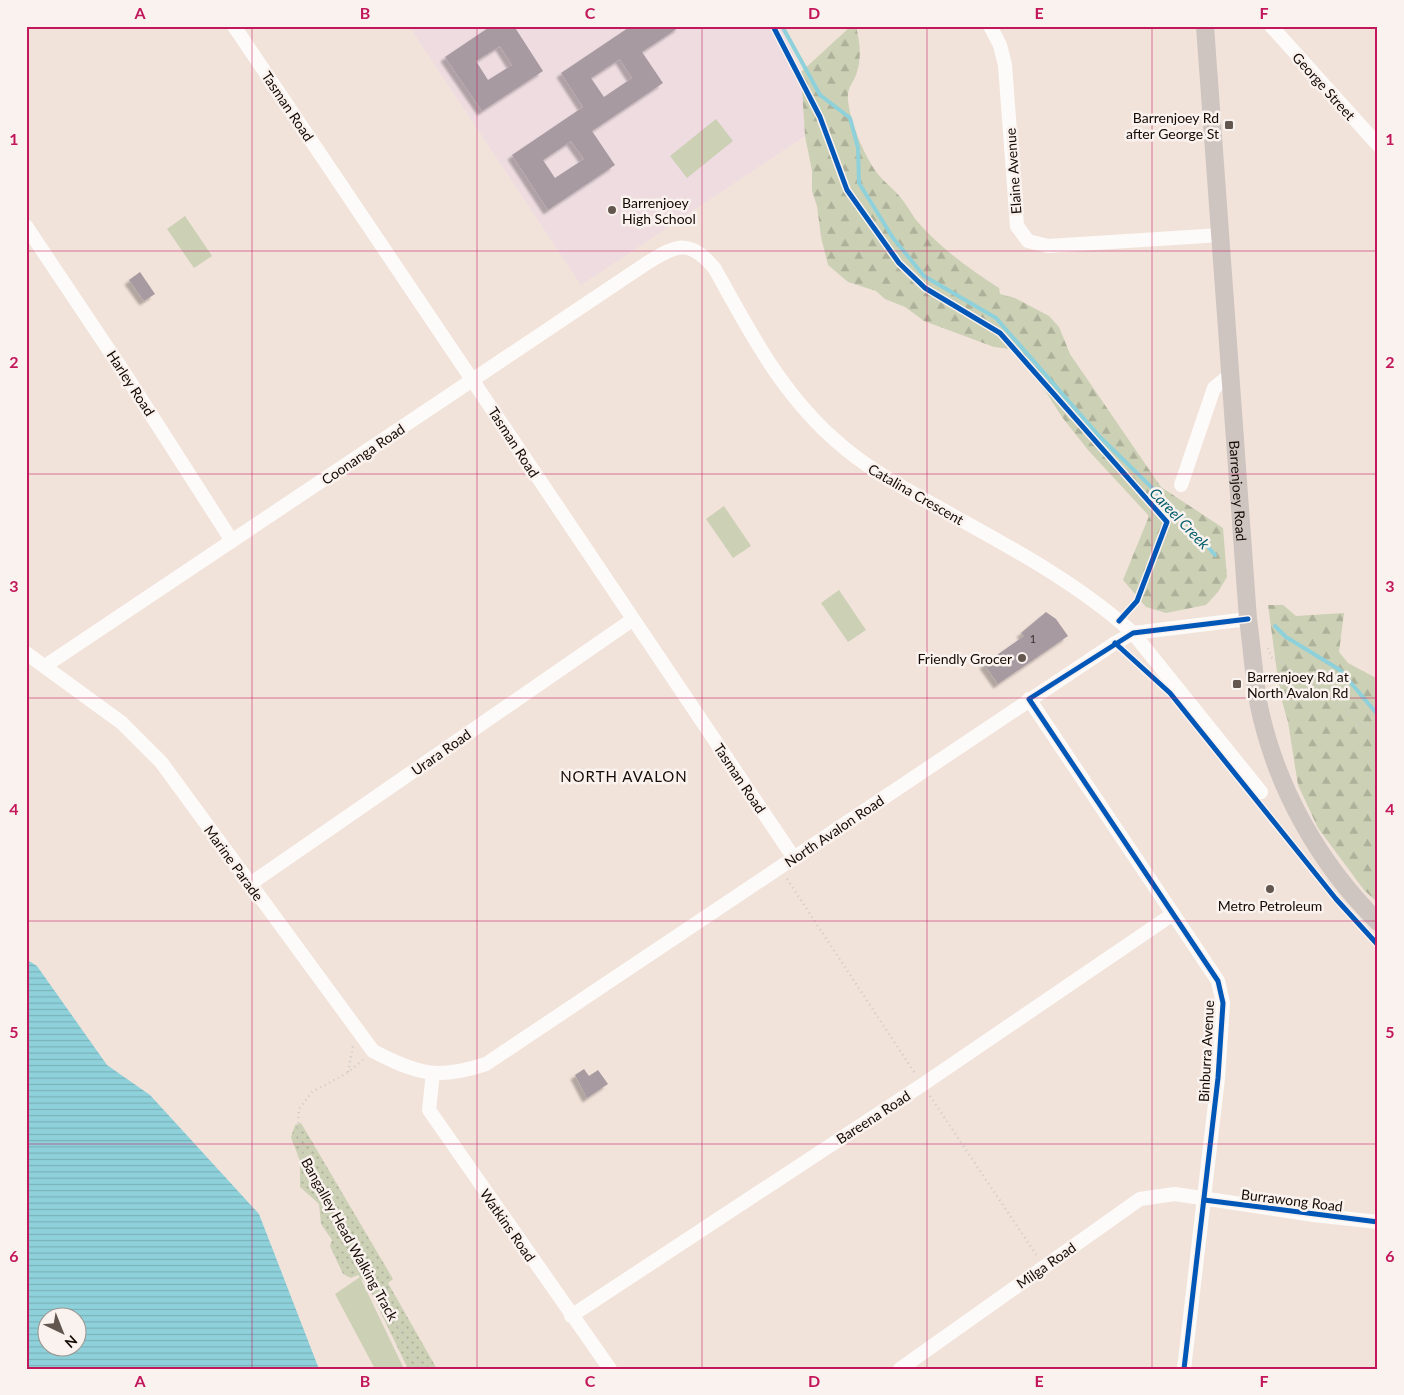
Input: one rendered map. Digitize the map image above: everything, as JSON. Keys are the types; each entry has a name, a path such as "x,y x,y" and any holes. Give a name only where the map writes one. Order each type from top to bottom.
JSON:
{"main road":[{"name":"Barrenjoey Road","path":"1205,26 1248,619 1259,706 1272,754 1294,805 1318,848 1356,900 1378,922"}],"street":[{"name":"Tasman Road","path":"234,26 794,858"},
{"name":"Elaine Avenue","path":"990,26 1000,45 1005,65 1017,226 1028,241 1048,246 1221,235"},
{"name":"George Street","path":"1271,26 1378,145"},
{"name":"Harley Road","path":"26,226 126,374 232,541"},
{"name":"Coonanga Road","path":"45,666 647,263 669,250 684,247"},
{"name":"Catalina Crescent","path":"684,247 702,254 715,269 779,380 833,439 879,474 1017,551 1108,612 1133,633 1261,792"},
{"path":"1182,485 1214,388 1230,374"},
{"name":"North Avalon Road","path":"433,1074 466,1070 486,1064 1029,700 1133,633 1248,619"},
{"name":"Urara Road","path":"250,884 632,620"},
{"name":"Marine Parade","path":"26,653 122,723 160,762 373,1051 404,1068 433,1074"},
{"name":"Binburra Avenue","path":"1029,700 1218,981 1223,1003 1204,1200 1184,1369"},
{"name":"Bareena Road","path":"571,1316 922,1085 1173,914"},
{"name":"Watkins Road","path":"433,1074 429,1110 571,1316 610,1369"},
{"name":"Milga Road","path":"900,1369 1140,1200 1175,1194 1204,1200"},
{"name":"Burrawong Road","path":"1204,1200 1378,1222"}],"path":[{"path":"1164,531 1166,519 1176,499"},
{"path":"1266,644 1271,657 1327,692 1359,723 1378,734"},
{"path":"779,868 1044,1267"},
{"path":"347,1073 356,1030"}],"shaded area":[{"name":"Barrenjoey High School","path":"409,26 781,26 801,72 805,136 581,285"}],"green space":[{"path":"851,26 856,26 860,57 856,75 848,92 849,109 858,138 872,166 903,201 916,220 944,248 999,288 1000,294 1015,298 1049,316 1059,327 1070,354 1161,487 1223,528 1227,577 1218,592 1206,605 1166,613 1146,607 1123,580 1149,516 1088,450 1062,417 1019,350 994,347 924,321 905,307 885,299 876,291 848,282 828,265 821,237 817,206 812,191 812,171 805,136 801,72"},
{"path":"716,119 733,141 687,178 670,156"},
{"path":"185,216 212,256 194,268 167,229"},
{"path":"724,506 751,546 733,558 706,519"},
{"path":"839,590 866,630 848,642 821,603"},
{"path":"1268,605 1283,605 1296,616 1344,613 1339,652 1348,663 1378,679 1378,903 1364,890 1318,828 1298,785 1288,722 1280,694"},
{"path":"301,1123 393,1279 388,1283 437,1369 408,1369 368,1286 358,1275 351,1278 343,1274 330,1246 332,1240 321,1224 319,1204 300,1187 300,1161 291,1137 295,1125"},
{"path":"360,1277 404,1369 375,1369 335,1294"}],"water":[{"path":"26,959 37,966 107,1065 150,1095 259,1214 319,1369 26,1369"}],"building":[{"path":"491,26 514,26 543,71 482,111 445,57","holes":["500,46 512,65 488,80 476,61"]},
{"path":"631,26 681,26 642,52 663,83 592,131 615,165 548,210 512,155 583,107 561,73","holes":["620,59 632,78 604,97 591,78","571,141 584,159 555,178 543,160"]},
{"path":"140,272 155,294 144,301 129,280"},
{"path":"1046,612 1056,619 1068,636 998,684 984,664 1024,636 1021,633"},
{"path":"584,1069 589,1076 598,1070 608,1084 587,1098 575,1075"}],"waterway":[{"name":"Careel Creek","path":"782,26 820,95 850,118 858,148 859,183 893,238 924,276 996,318 1100,437 1185,520 1215,555"},
{"name":"Careel Creek","path":"1275,626 1286,637 1340,670 1378,715"}],"cycle path":[{"path":"773,26 820,117 847,190 899,263 925,288 1000,333 1167,522 1137,601 1119,621"},
{"path":"1184,1369 1218,1078 1223,1003 1218,981 1029,699 1133,633 1248,619"},
{"path":"1115,643 1170,693 1336,899 1378,945"},
{"path":"1204,1200 1378,1222"}],"place":[{"name":"Barrenjoey Rd after George St","path":"1229,125"},
{"name":"Barrenjoey High School","path":"612,210"},
{"name":"Friendly Grocer","path":"1022,658"},
{"name":"Barrenjoey Rd at North Avalon Rd","path":"1237,684"},
{"name":"Metro Petroleum","path":"1270,889"}],"district":[{"name":"NORTH AVALON","path":"624,776"}]}
